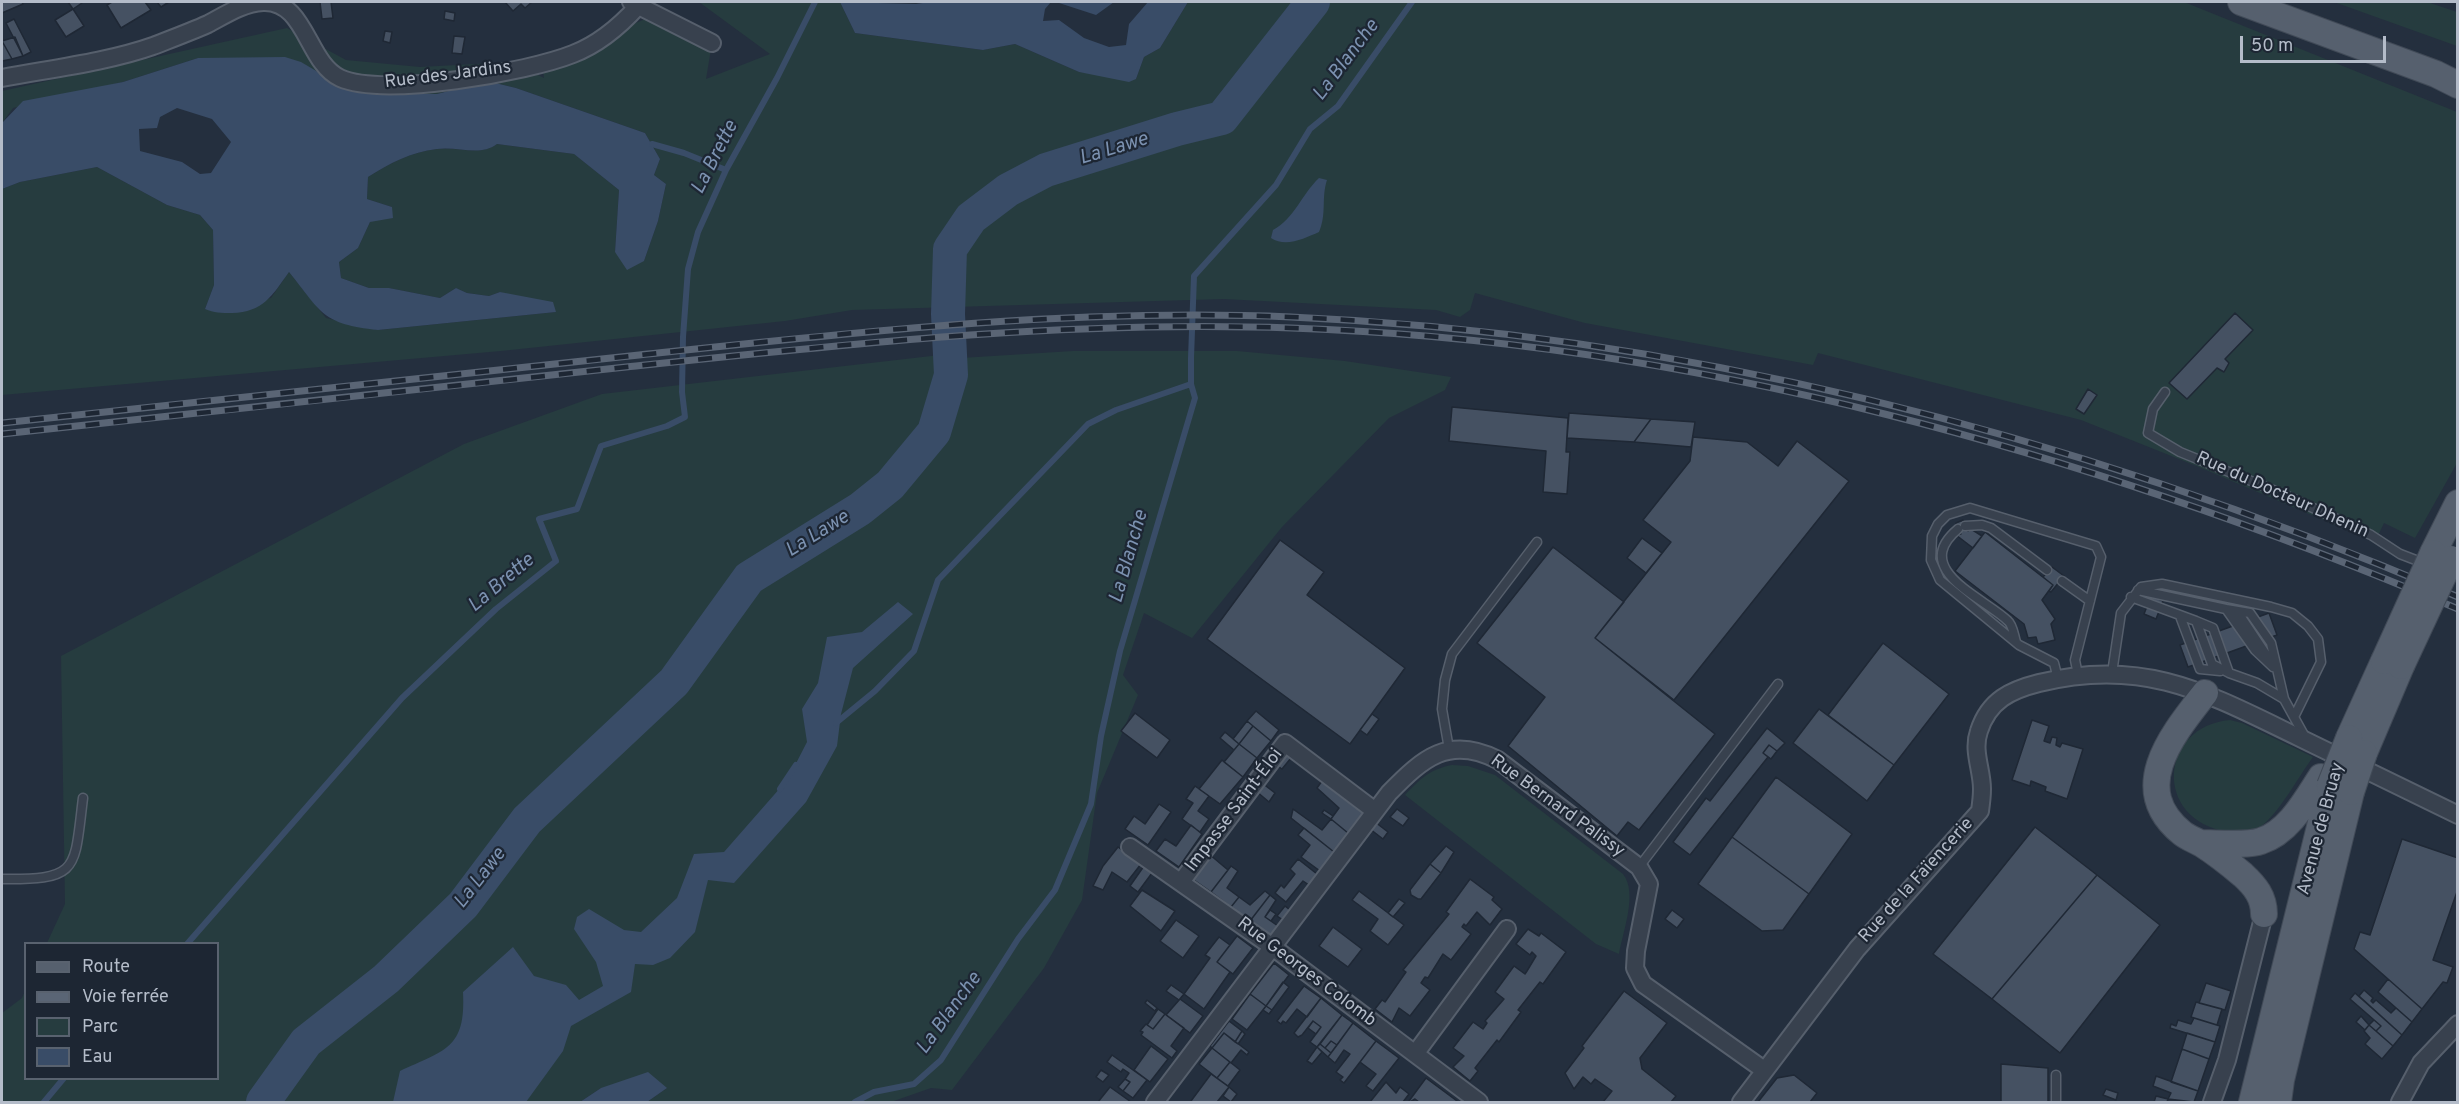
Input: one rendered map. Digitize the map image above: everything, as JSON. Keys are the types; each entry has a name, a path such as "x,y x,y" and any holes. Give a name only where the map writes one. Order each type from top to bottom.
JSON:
{"main road":[{"path":"2241,2 2436,74 2457,85"},
{"path":"2285,2 2457,66"},
{"name":"Avenue de Bruay","path":"2252,1102 2334,785 2354,736 2450,559 2457,503"},
{"name":"Avenue de Bruay","path":"2354,736 2392,663"},
{"path":"2205,693 2161,758 2156,774 2156,789 2172,824 2251,883 2260,895 2264,914"},
{"path":"2200,843 2260,842 2281,830 2303,806 2334,785 2354,736"},
{"name":"Avenue de Bruay","path":"2278,1102 2334,785"}],"street":[{"name":"Rue des Jardins","path":"2,78 151,46 206,25 241,7 264,2 285,8 303,29 321,63 340,78 370,86 413,85 486,76 573,54 617,29 635,4"},
{"path":"635,4 712,43"},
{"name":"Rue de la Faïencerie","path":"1741,1102 1857,949 1980,811 1983,787 1976,759 1978,731 1993,706 2012,690 2078,675 2112,673 2172,682 2205,693 2457,814"},
{"name":"Impasse Saint-Éloi","path":"1181,882 1286,743 1375,811"},
{"name":"Rue Bernard Palissy","path":"1449,749 1464,748 1482,752 1498,760 1639,867 1649,884 1636,951 1635,968 1643,984 1764,1070"},
{"path":"1155,1102 1274,948 1375,811 1413,768 1449,749"},
{"name":"Rue Georges Colomb","path":"1130,847 1274,948 1479,1102"},
{"path":"2212,1102 2227,1060 2264,914"},
{"path":"1415,1054 1507,929"},
{"path":"2400,1102 2421,1063 2457,1024"}],"lane":[{"name":"Rue du Docteur Dhenin","path":"2165,392 2153,409 2148,433 2180,452 2283,494 2371,535 2400,554 2450,559"},
{"path":"2058,679 2054,663 2016,642 1940,580 1930,550 1935,530 1947,515 1970,508 2096,546 2101,557 2075,660 2078,675"},
{"path":"2016,642 2010,622 1958,584 1947,572 1943,560 1947,541 1962,527 1982,525 1991,528 2047,570"},
{"path":"1449,749 1442,709 1445,680 1452,654 1537,542"},
{"path":"2062,581 2090,601"},
{"path":"2112,673 2121,613 2131,597 2141,587 2162,584 2271,607 2292,613 2308,626 2318,639 2321,662 2294,717"},
{"path":"2138,590 2250,613 2271,643 2284,699 2307,741"},
{"path":"2131,597 2213,628 2229,673"},
{"path":"2226,609 2255,650 2279,674"},
{"path":"2180,615 2200,669 2229,673"},
{"path":"2196,621 2212,664 2257,683 2284,699"},
{"path":"1639,867 1778,684"},
{"path":"2,879 40,880 57,876 71,864 77,849 83,798"},
{"path":"2056,1075 2056,1102"}],"green space":[{"path":"699,2 840,2 855,33 983,50 1015,44 1079,72 1136,79 1144,57 1160,48 1188,2 2184,2 2457,112 2457,463 2415,538 2384,523 2375,542 2199,467 2081,420 1818,353 1813,365 1585,323 1475,293 1470,310 1460,317 1436,310 1224,299 852,310 785,321 501,351 2,395 2,189 20,182 97,167 167,205 200,215 213,230 214,285 205,309 271,298 289,272 326,318 378,330 556,312 500,292 489,296 467,293 456,288 440,298 389,288 369,288 341,278 339,262 358,248 370,222 392,207 367,199 368,177 393,163 427,150 445,148 476,151 497,144 574,154 619,190 615,252 644,261 658,221 666,184 654,175 660,159 645,133 516,88 487,81 437,94 364,93 335,82 198,58 123,82 13,108 2,123 2,91 287,28 346,60 420,67 512,62 544,78 542,62 655,15 712,43 706,79 770,54"},
{"path":"2334,2 2427,2 2457,12 2457,46"},
{"path":"1073,351 1237,351 1345,361 1451,377 1445,390 1389,418 1282,527 1192,638 1144,613 1123,675 1138,695 1097,793 1082,900 1044,968 952,1090 931,1088 891,1102 647,1102 667,1088 601,1088 580,1102 2,1102 2,1013 22,998 24,993 24,1080 219,1080 219,942 47,942 65,904 61,656 464,444 602,394 940,355 961,358"},
{"path":"2230,720 2242,723 2313,757 2271,817 2260,827 2243,832 2229,832 2204,824 2187,811 2177,793 2174,774 2178,755 2189,738 2206,726"},
{"path":"1452,765 1468,766 1495,775 1623,874 1629,891 1629,902 1619,954 1596,944 1405,795 1426,776 1437,769"}],"water":[{"path":"840,2 916,4 929,2 1051,2 1045,9 1043,21 1059,20 1084,38 1109,47 1126,45 1129,24 1148,2 1188,2 1160,48 1144,57 1136,79 1129,82 1079,72 1015,44 983,50 855,33"},
{"path":"1056,2 1114,2 1096,15"},
{"path":"285,57 301,62 335,82 364,93 437,94 487,81 516,88 645,133 660,159 654,175 666,184 658,221 644,261 627,270 615,252 619,190 574,154 497,144 476,151 445,148 427,150 410,155 368,177 367,199 392,207 393,218 370,222 358,248 339,262 341,278 369,288 389,288 440,298 456,288 467,293 489,296 500,292 553,302 556,312 378,330 334,320 317,307 289,272 272,295 252,310 232,313 215,312 205,309 214,285 213,230 200,215 167,205 97,167 20,182 2,189 2,123 23,101 123,82 198,58","holes":["177,108 212,119 231,142 211,173 200,174 182,162 140,151 139,129 157,128 160,117"]},
{"path":"1319,178 1327,180 1323,219 1319,232 1289,242 1271,238 1273,230 1287,219"},
{"path":"898,602 913,614 853,668 841,714 837,746 806,802 734,883 708,880 695,932 670,958 653,965 635,964 631,992 571,1026 563,1051 526,1102 393,1102 400,1071 429,1058 450,1045 461,1025 463,992 513,947 534,976 566,985 579,1000 603,986 596,962 574,929 577,917 589,909 624,930 641,932 677,898 694,854 724,852 788,779 807,742 802,709 818,683 827,637 862,632"},
{"path":"648,1072 667,1088 647,1102 580,1102 601,1088"}],"building":[{"path":"2,2 22,2 23,4 2,13"},
{"path":"68,2 81,2 82,3 73,9"},
{"path":"112,2 145,2 151,10 121,28 107,5"},
{"path":"157,2 169,2 161,7"},
{"path":"320,2 331,2 333,18 322,19"},
{"path":"505,2 532,2 525,8 521,4 513,11"},
{"path":"73,9 84,26 66,37 55,20"},
{"path":"445,11 455,13 454,21 444,19"},
{"path":"14,19 31,52 23,56 6,23"},
{"path":"385,31 392,32 390,43 383,41"},
{"path":"454,36 465,37 462,54 452,53"},
{"path":"15,37 23,56 12,59 2,41"},
{"path":"2,41 12,59 2,61"},
{"path":"2235,313 2253,330 2225,359 2229,363 2224,372 2217,368 2187,399 2169,383"},
{"path":"2088,389 2097,395 2084,414 2076,409"},
{"path":"1452,407 1568,418 1566,452 1570,452 1567,494 1543,492 1546,451 1449,441"},
{"path":"1569,413 1651,419 1634,442 1567,438"},
{"path":"1651,419 1695,422 1691,447 1634,442"},
{"path":"1693,437 1747,442 1778,466 1797,441 1849,481 1674,700 1595,638 1671,542 1643,520 1690,461"},
{"path":"1963,520 1968,531 1971,529 1982,536 1973,548 1956,535 1961,534 1956,523"},
{"path":"1985,532 2053,585 2042,600 2055,619 2051,624 2055,640 2038,644 2036,637 2028,638 2024,624 1955,571"},
{"path":"1642,538 1662,553 1646,573 1627,558"},
{"path":"1280,540 1324,572 1307,595 1405,668 1350,744 1207,639"},
{"path":"1553,547 1624,602 1595,638 1715,734 1639,830 1628,822 1617,836 1508,746 1545,697 1477,643"},
{"path":"2052,567 2064,576 2051,592 2049,591 2053,585 2043,577"},
{"path":"2151,596 2163,601 2156,619 2144,614"},
{"path":"2269,613 2277,635 2188,667 2180,645"},
{"path":"1883,643 1949,694 1894,765 1828,715"},
{"path":"1819,709 1894,765 1867,801 1793,743"},
{"path":"1256,711 1279,730 1271,741 1247,721"},
{"path":"1135,713 1170,740 1157,758 1121,731"},
{"path":"1372,714 1379,719 1367,735 1360,730"},
{"path":"2032,720 2049,726 2044,741 2050,743 2052,737 2057,738 2056,745 2060,747 2062,743 2083,749 2067,799 2045,791 2046,787 2031,781 2030,786 2012,780"},
{"path":"1247,721 1253,726 1239,744 1233,739"},
{"path":"1253,726 1271,741 1257,758 1239,744"},
{"path":"1767,728 1785,743 1777,751 1769,745 1763,753 1768,757 1690,855 1673,842 1706,798 1710,801"},
{"path":"1225,732 1239,744 1234,750 1220,738"},
{"path":"1239,744 1257,758 1243,777 1224,762"},
{"path":"1769,745 1777,751 1771,759 1763,753"},
{"path":"1285,753 1291,758 1282,769 1276,765"},
{"path":"1222,760 1243,777 1220,804 1199,789"},
{"path":"1776,777 1852,834 1809,894 1732,837"},
{"path":"1322,781 1363,813 1348,833 1331,819 1339,808 1317,788"},
{"path":"1262,783 1275,793 1269,802 1256,791"},
{"path":"1195,786 1209,796 1198,811 1209,819 1200,832 1182,819 1193,803 1186,799"},
{"path":"1159,804 1171,812 1148,845 1125,829 1134,816 1145,824"},
{"path":"1293,809 1322,830 1331,819 1348,833 1334,852 1291,818"},
{"path":"1397,809 1409,818 1403,826 1390,817"},
{"path":"1324,810 1333,816 1331,819 1322,813"},
{"path":"1375,822 1388,832 1383,839 1370,829"},
{"path":"1191,825 1202,834 1179,867 1156,851 1165,839 1176,846"},
{"path":"2035,827 2097,875 1992,999 1933,954"},
{"path":"1304,828 1334,852 1320,871 1301,857 1310,845 1298,835"},
{"path":"1732,837 1809,894 1783,930 1762,931 1698,884"},
{"path":"2402,839 2458,858 2458,889 2433,960 2453,967 2447,983 2443,982 2422,1009 2354,949 2360,932 2370,935"},
{"path":"1446,846 1454,852 1441,873 1430,864"},
{"path":"1118,847 1141,864 1127,882 1112,872 1103,890 1093,886 1103,866"},
{"path":"1209,854 1228,870 1211,892 1191,878"},
{"path":"1298,859 1317,874 1309,885 1303,881 1286,902 1275,893 1281,885 1284,888 1295,874 1290,869"},
{"path":"1430,864 1441,873 1421,899 1418,899 1411,895 1410,890"},
{"path":"1144,866 1152,873 1138,892 1130,886"},
{"path":"1231,866 1238,871 1227,888 1239,897 1231,907 1211,892"},
{"path":"2097,875 2160,925 2060,1053 1992,999"},
{"path":"1470,879 1494,897 1492,900 1502,909 1490,925 1477,912 1466,926 1464,924 1462,927 1471,934 1451,960 1443,954 1428,978 1425,977 1421,983 1430,990 1410,1016 1399,1008 1392,1022 1375,1009 1382,1000 1385,1002 1406,972 1403,970 1449,914 1446,912"},
{"path":"1142,890 1175,911 1161,931 1130,906"},
{"path":"1265,891 1270,895 1250,921 1231,907 1239,897 1250,905"},
{"path":"1359,891 1404,925 1388,945 1370,931 1378,919 1352,900"},
{"path":"1270,895 1276,900 1265,917 1278,926 1270,936 1250,921"},
{"path":"1399,899 1405,903 1393,917 1388,913"},
{"path":"1285,906 1290,910 1283,920 1277,916"},
{"path":"1270,910 1276,914 1271,921 1265,917"},
{"path":"1672,910 1684,919 1677,928 1665,919"},
{"path":"1176,920 1199,936 1183,958 1160,941"},
{"path":"1333,927 1362,949 1348,967 1319,946"},
{"path":"1528,929 1539,936 1541,933 1566,952 1543,984 1540,982 1518,1010 1521,1012 1499,1042 1497,1040 1475,1068 1478,1071 1470,1081 1453,1067 1464,1056 1453,1048 1473,1022 1483,1029 1487,1023 1485,1021 1504,999 1495,992 1514,966 1525,974 1527,971 1536,956 1532,952 1530,955 1516,944"},
{"path":"1237,936 1253,948 1233,974 1217,962"},
{"path":"1219,937 1230,945 1217,962 1230,972 1204,1009 1184,994 1210,958 1205,955"},
{"path":"1274,963 1289,975 1266,1006 1250,994"},
{"path":"2388,979 2422,1009 2412,1022 2378,992"},
{"path":"1283,982 1289,987 1272,1010 1266,1006"},
{"path":"2206,983 2231,991 2225,1010 2199,1003"},
{"path":"1171,985 1184,994 1179,1000 1166,991"},
{"path":"1304,986 1321,998 1307,1017 1297,1009 1286,1023 1283,1021 1281,1024 1277,1021"},
{"path":"2364,990 2373,998 2371,1001 2373,1003 2376,1000 2391,1013 2396,1008 2412,1022 2402,1035 2359,996"},
{"path":"1624,991 1667,1023 1640,1058 1642,1069 1676,1096 1671,1102 1603,1102 1612,1091 1595,1079 1591,1084 1583,1077 1574,1089 1565,1073 1584,1048 1582,1046"},
{"path":"2355,993 2402,1035 2393,1046 2376,1031 2381,1026 2350,999"},
{"path":"1250,994 1266,1006 1247,1030 1232,1019"},
{"path":"1321,998 1342,1015 1317,1047 1310,1042 1321,1027 1313,1021 1302,1035 1298,1037 1294,1033"},
{"path":"1180,999 1203,1016 1190,1033 1166,1015"},
{"path":"1147,1000 1157,1008 1155,1011 1145,1003"},
{"path":"2196,1002 2222,1009 2217,1025 2191,1017"},
{"path":"1266,1006 1272,1010 1269,1014 1263,1010"},
{"path":"1158,1009 1165,1014 1153,1029 1147,1025"},
{"path":"1165,1014 1184,1028 1171,1046 1177,1051 1172,1058 1141,1035 1143,1032 1140,1031 1146,1024 1153,1029"},
{"path":"1342,1015 1353,1023 1337,1045 1331,1041 1325,1048 1320,1044"},
{"path":"2361,1016 2369,1025 2365,1030 2356,1022"},
{"path":"2194,1018 2220,1026 2215,1042 2170,1028 2171,1024 2176,1026 2178,1020 2191,1024"},
{"path":"2374,1020 2381,1026 2376,1031 2369,1025"},
{"path":"1229,1021 1242,1031 1235,1042 1224,1033 1212,1048 1210,1046"},
{"path":"1313,1021 1321,1027 1316,1034 1308,1028"},
{"path":"1353,1023 1376,1041 1344,1083 1340,1080 1343,1077 1336,1072 1350,1054 1344,1050 1335,1063 1328,1057"},
{"path":"2369,1025 2393,1046 2382,1059 2365,1044 2370,1038 2364,1031"},
{"path":"1242,1031 1245,1034 1238,1044 1235,1042"},
{"path":"1224,1033 1249,1052 1247,1055 1241,1050 1231,1063 1212,1048"},
{"path":"2187,1033 2215,1042 2209,1059 2182,1049"},
{"path":"1331,1041 1337,1045 1331,1053 1325,1048"},
{"path":"1376,1041 1399,1058 1373,1091 1366,1086 1376,1074 1360,1062"},
{"path":"1320,1044 1331,1053 1328,1057 1317,1047"},
{"path":"1151,1046 1168,1059 1150,1082 1134,1070"},
{"path":"1317,1047 1322,1052 1312,1064 1307,1061"},
{"path":"1212,1048 1230,1062 1217,1078 1199,1064"},
{"path":"2182,1049 2209,1059 2198,1091 2171,1082"},
{"path":"1112,1055 1147,1080 1133,1098 1123,1091 1130,1082 1125,1079 1129,1073 1123,1069 1121,1072 1107,1062"},
{"path":"1230,1062 1240,1070 1228,1086 1217,1078"},
{"path":"2001,1064 2048,1068 2048,1102 2001,1102"},
{"path":"1101,1070 1109,1075 1103,1082 1096,1077"},
{"path":"1211,1074 1229,1087 1217,1102 1192,1102 1191,1101"},
{"path":"1794,1075 1817,1093 1810,1102 1758,1102 1777,1078"},
{"path":"2156,1076 2198,1091 2194,1102 2168,1099 2171,1093 2153,1086"},
{"path":"1426,1078 1457,1101 1419,1102 1415,1099 1410,1102"},
{"path":"1125,1079 1130,1082 1123,1091 1118,1087"},
{"path":"1386,1082 1396,1093 1400,1087 1409,1094 1403,1102 1370,1102"},
{"path":"1110,1087 1131,1102 1098,1102"},
{"path":"1229,1087 1237,1094 1231,1102 1223,1096"},
{"path":"2106,1089 2118,1093 2116,1100 2103,1095"},
{"path":"2156,1096 2168,1099 2167,1102 2154,1102"}],"waterway":[{"name":"La Brette","path":"189,942 402,698 496,609 556,561 539,519 577,509 601,446 667,426 685,417 682,392 683,337 688,269 698,232 726,170 777,78 815,2"},
{"name":"La Lawe","path":"263,1102 306,1042 386,979 463,905 527,820 674,682 749,578 860,509 890,485 934,432 951,375 948,314 950,249 971,218 1008,190 1046,170 1177,129 1222,118 1313,2"},
{"name":"La Blanche","path":"855,1102 874,1092 914,1084 941,1060 1018,939 1055,890 1091,804 1101,736 1120,651 1195,398 1191,384 1194,276 1276,185 1310,129 1338,106 1412,2"},
{"path":"652,144 684,153 726,170"},
{"path":"836,723 875,691 914,651 938,580 1088,424 1116,410 1191,384"},
{"path":"780,789 796,765"},
{"name":"La Brette","path":"44,1102 62,1080"}],"railway":[{"path":"2,423 720,346 964,324 1127,316 1209,315 1291,317 1442,327 1592,346 1740,371 1887,404 2032,443 2176,489 2318,540 2458,597"},
{"path":"2,434 709,358 958,336 1124,327 1208,326 1291,328 1442,337 1591,355 1740,381 1886,414 2032,455 2176,501 2318,552 2458,609"}]}
